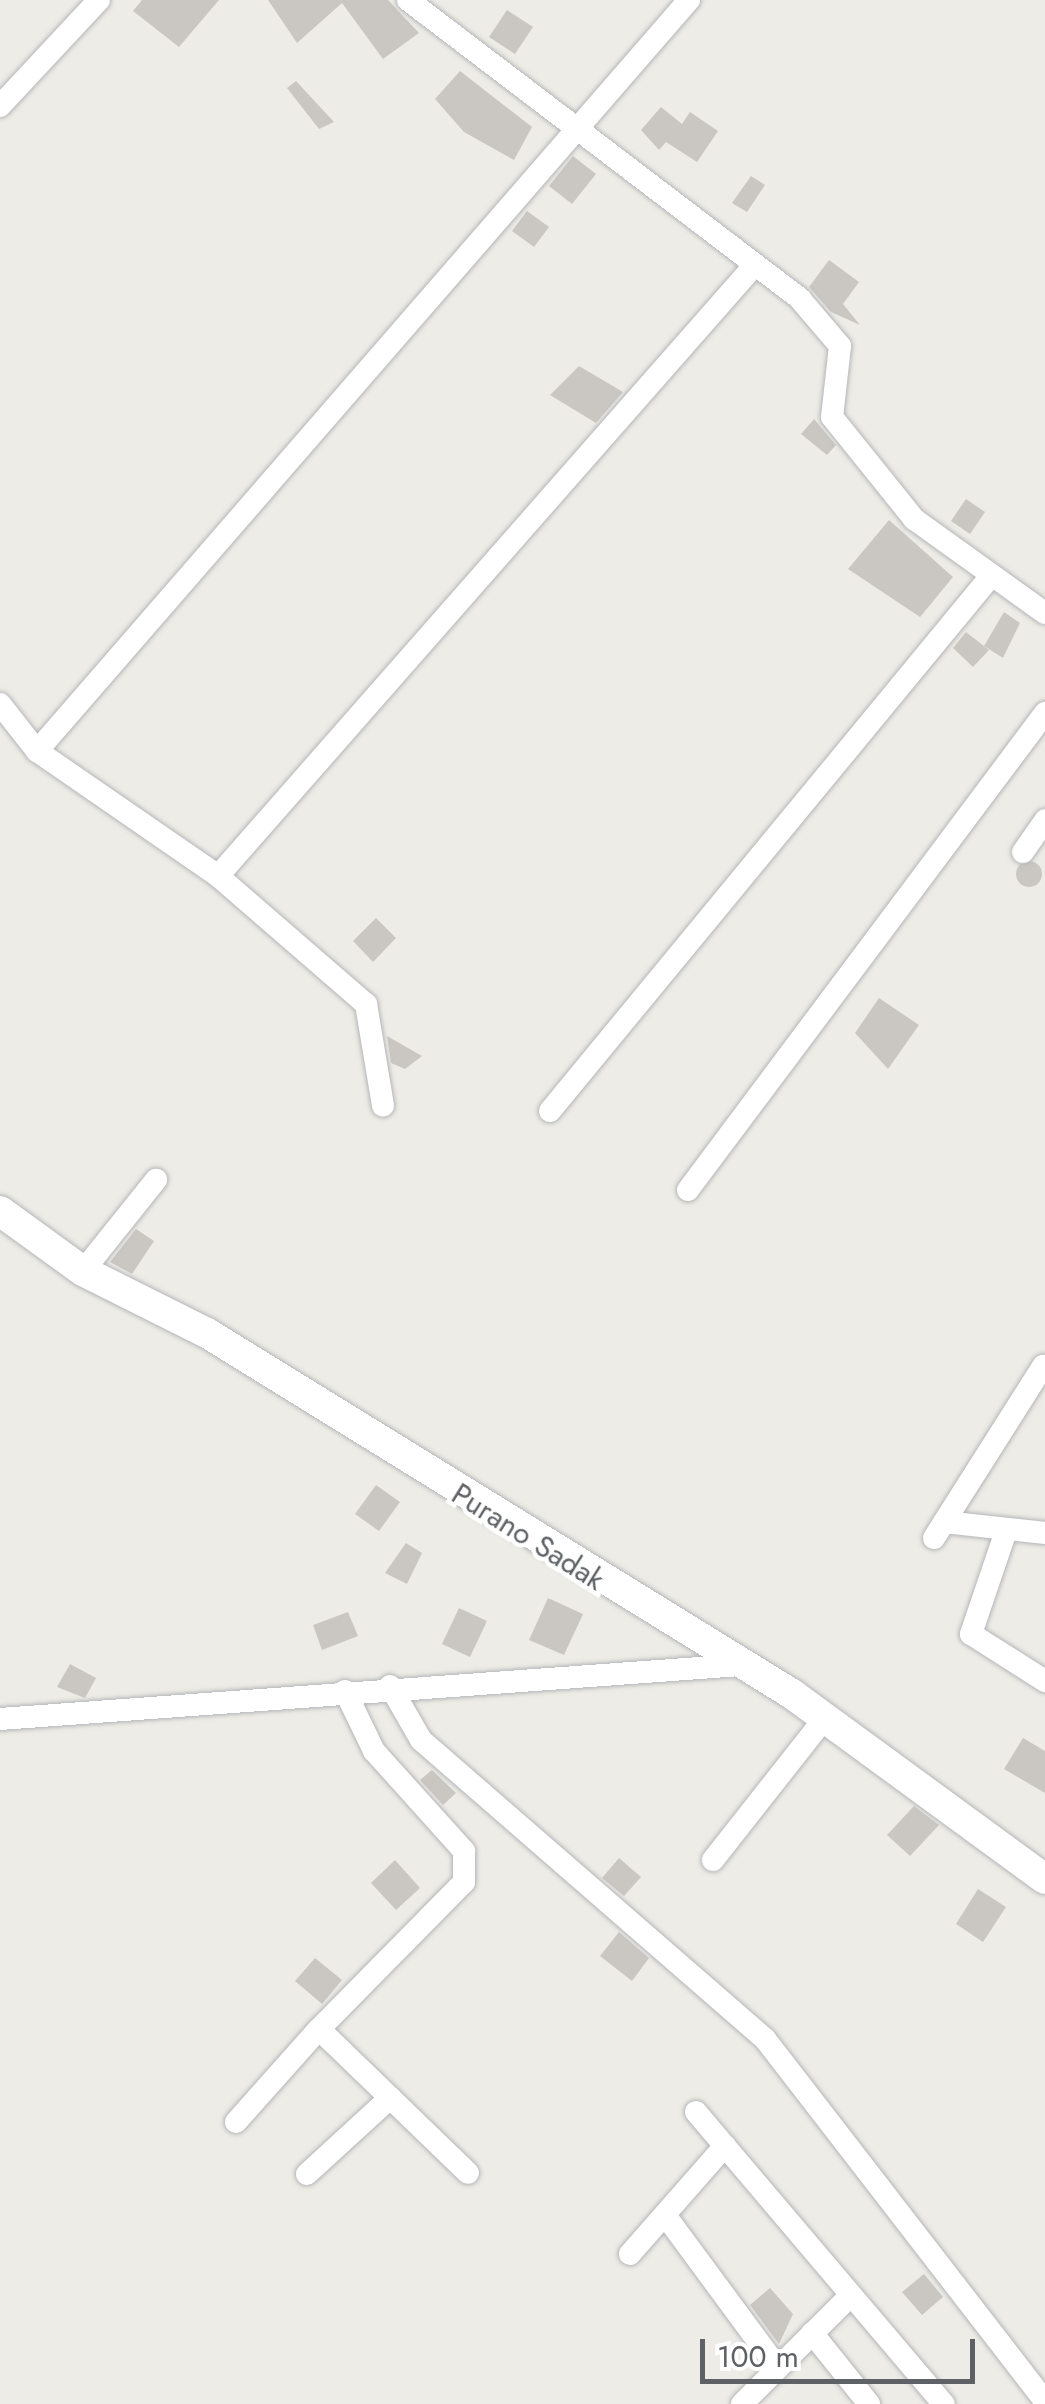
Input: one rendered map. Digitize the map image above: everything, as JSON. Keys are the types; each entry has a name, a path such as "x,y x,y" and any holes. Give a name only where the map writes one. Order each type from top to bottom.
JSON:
{"main road":[{"name":"Purano Sadak","path":"0,1211 83,1271 207,1333 741,1664 1045,1879"}],"street":[{"path":"0,106 98,0"},
{"path":"408,0 577,137 752,268 800,299 840,346 832,417 914,518 990,577 1045,613"},
{"path":"37,751 577,137 689,0"},
{"path":"218,876 752,268"},
{"path":"550,1112 990,577"},
{"path":"0,704 37,751 218,876 366,1004 383,1106"},
{"path":"688,1190 1045,713"},
{"path":"1023,852 1045,820"},
{"path":"83,1271 156,1180"},
{"path":"1044,1366 939,1530 1045,1533"},
{"path":"1006,1531 970,1634 1045,1681"},
{"path":"0,1719 390,1686 741,1664"},
{"path":"390,1686 421,1740 765,2040 1045,2400"},
{"path":"236,2122 319,2030 464,1882 464,1851 374,1752 345,1691"},
{"path":"713,1860 823,1720"},
{"path":"319,2030 468,2173"},
{"path":"307,2174 390,2098"},
{"path":"696,2112 944,2404"},
{"path":"630,2254 725,2146"},
{"path":"664,2215 777,2367"},
{"path":"742,2404 851,2295"},
{"path":"812,2333 869,2404"}],"building":[{"path":"142,0 219,0 179,47 133,11"},
{"path":"268,0 388,0 419,33 383,59 342,3 297,43"},
{"path":"507,10 533,27 515,54 489,37"},
{"path":"460,71 532,127 514,160 464,132 435,99"},
{"path":"296,81 334,122 319,129 287,88"},
{"path":"661,107 682,124 690,112 718,131 697,162 666,142 659,150 641,130"},
{"path":"573,156 596,174 572,204 549,186"},
{"path":"751,176 765,185 747,212 732,203"},
{"path":"527,211 549,227 534,247 512,231"},
{"path":"829,260 859,282 843,304 860,325 831,312 809,287"},
{"path":"579,366 623,392 596,423 550,395"},
{"path":"814,419 836,445 827,455 801,434"},
{"path":"966,499 985,512 970,534 951,521"},
{"path":"889,520 953,577 920,617 848,569"},
{"path":"1004,612 1020,623 1003,658 984,646"},
{"path":"966,632 989,650 973,667 953,648"},
{"path":"1029,861 1039,864 1039,884 1029,887 1019,884 1016,874 1019,864"},
{"path":"376,918 396,938 373,962 353,941"},
{"path":"879,998 919,1025 888,1069 855,1033"},
{"path":"387,1036 422,1056 405,1069 391,1063"},
{"path":"136,1229 154,1241 132,1274 110,1262"},
{"path":"376,1485 400,1502 379,1531 355,1514"},
{"path":"406,1543 422,1553 407,1584 385,1573"},
{"path":"548,1598 583,1614 564,1655 529,1640"},
{"path":"459,1608 487,1621 470,1657 442,1644"},
{"path":"348,1612 358,1636 322,1650 313,1625"},
{"path":"70,1664 96,1678 85,1698 57,1687"},
{"path":"1023,1738 1045,1751 1045,1793 1004,1769"},
{"path":"432,1770 456,1793 443,1805 420,1780"},
{"path":"914,1806 939,1825 910,1856 887,1835"},
{"path":"619,1858 641,1877 624,1896 602,1878"},
{"path":"395,1860 420,1888 396,1910 371,1883"},
{"path":"978,1889 1006,1907 983,1942 956,1924"},
{"path":"619,1932 649,1958 632,1981 600,1956"},
{"path":"315,1958 342,1980 322,2004 295,1981"},
{"path":"924,2274 943,2297 922,2315 902,2292"},
{"path":"770,2288 793,2314 779,2344 750,2305"}]}
